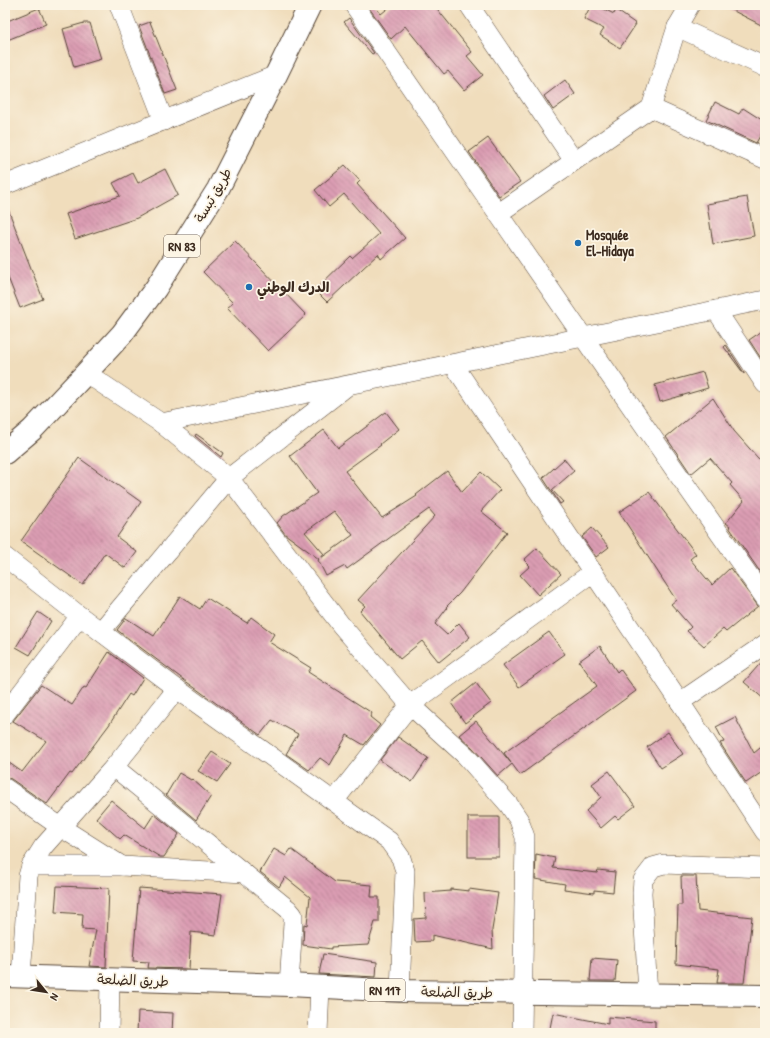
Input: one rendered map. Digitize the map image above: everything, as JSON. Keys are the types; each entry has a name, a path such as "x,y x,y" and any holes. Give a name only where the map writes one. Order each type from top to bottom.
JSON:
{"main road":[{"name":"طريق تبسة","path":"5,453 32,430 122,334 156,288 218,189 310,5"},
{"name":"طريق الضلعة","path":"13,976 289,985 400,991 765,996"}],"street":[{"path":"119,5 164,121"},
{"path":"354,5 765,598"},
{"path":"469,5 574,161"},
{"path":"499,213 650,108 677,27 690,5"},
{"path":"677,27 765,68"},
{"path":"5,185 276,75"},
{"path":"650,108 765,159"},
{"path":"161,423 765,300"},
{"path":"716,310 765,384"},
{"path":"453,364 680,702 765,832"},
{"path":"86,373 161,423 229,478 341,625 410,705 465,755 519,820 525,837 522,1033"},
{"path":"101,632 229,478 349,385"},
{"path":"5,557 177,689 389,841 401,858 405,871 400,991"},
{"path":"334,801 410,705 593,572"},
{"path":"5,714 80,616"},
{"path":"680,702 765,644"},
{"path":"13,976 28,876 31,866 43,848 114,767 177,689"},
{"path":"114,767 288,909 292,915 289,985"},
{"path":"5,788 62,828 122,866"},
{"path":"648,994 643,880 653,867 664,864 765,868"},
{"path":"31,866 122,866 244,873"},
{"path":"109,1033 110,979"},
{"path":"318,1033 320,987"}],"building":[{"path":"367,5 374,5 381,14 392,5 434,5 472,52 467,56 483,75 464,90 448,71 444,74 405,26 391,39"},
{"path":"591,5 596,5 614,14 616,10 636,24 620,48 600,35 604,29 584,19"},
{"path":"722,5 765,5 765,27"},
{"path":"39,8 46,24 5,41 5,22"},
{"path":"349,18 374,53 372,54 344,22"},
{"path":"150,22 177,90 165,94 139,26"},
{"path":"84,23 90,23 101,59 74,67 63,29"},
{"path":"565,80 575,94 553,110 544,96"},
{"path":"715,102 739,114 743,108 765,122 765,127 756,143 706,120"},
{"path":"488,138 520,182 499,196 469,152"},
{"path":"345,165 360,181 357,184 405,238 381,259 378,254 327,302 315,290 350,256 352,258 379,234 344,194 329,207 315,190"},
{"path":"165,169 178,195 137,218 75,239 66,214 120,196 113,183 133,173 138,183"},
{"path":"747,197 754,236 713,244 707,204"},
{"path":"5,204 43,299 20,308 5,270"},
{"name":"الدرك الوطني","path":"235,241 306,315 268,351 227,308 233,303 203,272"},
{"path":"765,329 765,358 762,360 749,340"},
{"path":"726,345 744,373 744,374 724,347"},
{"path":"703,372 708,388 660,402 655,385"},
{"path":"713,398 734,431 765,466 765,579 729,527 730,526 726,523 744,501 730,485 732,483 710,458 691,474 666,437"},
{"path":"386,412 399,429 380,444 381,445 345,471 382,518 417,496 416,495 447,471 462,492 481,472 500,490 481,511 507,532 460,593 446,607 447,608 435,624 447,635 459,623 470,637 439,662 422,641 400,659 360,611 365,606 358,600 435,516 429,509 347,569 345,566 326,576 318,560 319,559 285,534 277,523 283,516 317,493 290,456 324,430 338,448","holes":["334,511 353,535 321,558 324,554 305,532"]},
{"path":"196,434 223,453 221,457 195,436"},
{"path":"79,458 141,502 117,537 137,552 125,568 105,553 83,585 21,541"},
{"path":"564,459 574,471 552,490 563,502 560,504 543,478"},
{"path":"649,492 696,554 690,559 712,585 730,568 758,606 726,632 723,629 704,646 687,631 691,627 671,604 676,600 619,512"},
{"path":"592,528 609,547 596,557 582,537"},
{"path":"537,548 561,574 538,595 520,575 530,566 524,560"},
{"path":"180,596 200,609 207,598 247,623 251,617 274,634 269,642 311,668 308,672 372,713 370,717 380,725 364,745 347,735 330,765 320,758 309,770 286,754 298,734 272,720 260,735 117,630 126,618 154,636"},
{"path":"38,612 51,621 30,655 16,647"},
{"path":"549,632 565,654 519,687 503,665"},
{"path":"600,646 617,672 620,669 636,691 520,775 512,764 498,776 459,735 476,721 511,763 504,753 597,686 579,661"},
{"path":"109,652 143,678 132,696 129,694 109,725 47,804 11,779 5,777 5,760 22,772 46,741 13,721 41,685 72,705 84,687 86,688"},
{"path":"765,658 765,700 744,682"},
{"path":"476,683 491,703 465,723 451,703"},
{"path":"735,717 754,753 765,744 765,770 746,783 720,743 724,742 716,727"},
{"path":"668,732 683,754 661,768 647,747"},
{"path":"398,737 428,758 412,782 380,760"},
{"path":"212,752 230,764 217,782 198,771"},
{"path":"609,771 635,806 618,819 615,816 601,828 586,811 601,797 592,784"},
{"path":"179,773 191,780 192,779 211,796 196,820 166,795"},
{"path":"111,800 145,828 154,814 179,834 164,857 160,857 124,835 120,839 96,818"},
{"path":"468,817 499,817 499,857 468,857"},
{"path":"274,849 286,856 291,849 335,882 372,885 371,897 379,897 379,922 375,922 368,945 331,947 331,949 303,945 304,924 307,925 310,897 285,877 279,887 260,872"},
{"path":"536,854 555,858 553,868 597,873 598,870 615,872 613,892 594,890 594,893 564,889 565,884 535,879"},
{"path":"681,876 696,876 698,911 752,917 744,983 717,983 719,969 676,964 678,905 682,905"},
{"path":"57,886 109,888 106,967 89,966 96,930 82,929 83,914 55,912"},
{"path":"139,888 222,894 216,935 191,932 189,969 148,968 149,962 133,961"},
{"path":"451,889 469,891 469,889 498,893 492,930 493,949 432,935 432,941 415,942 414,919 426,918 425,893 451,891"},
{"path":"323,954 377,962 376,977 319,974"},
{"path":"592,958 617,960 615,981 590,981"},
{"path":"138,1011 173,1013 172,1033 137,1033"},
{"path":"553,1013 608,1024 608,1017 655,1021 655,1033 549,1033"}],"place":[{"name":"Mosquée El-Hidaya","path":"578,243"},
{"name":"الدرك الوطني","path":"249,287"}]}
